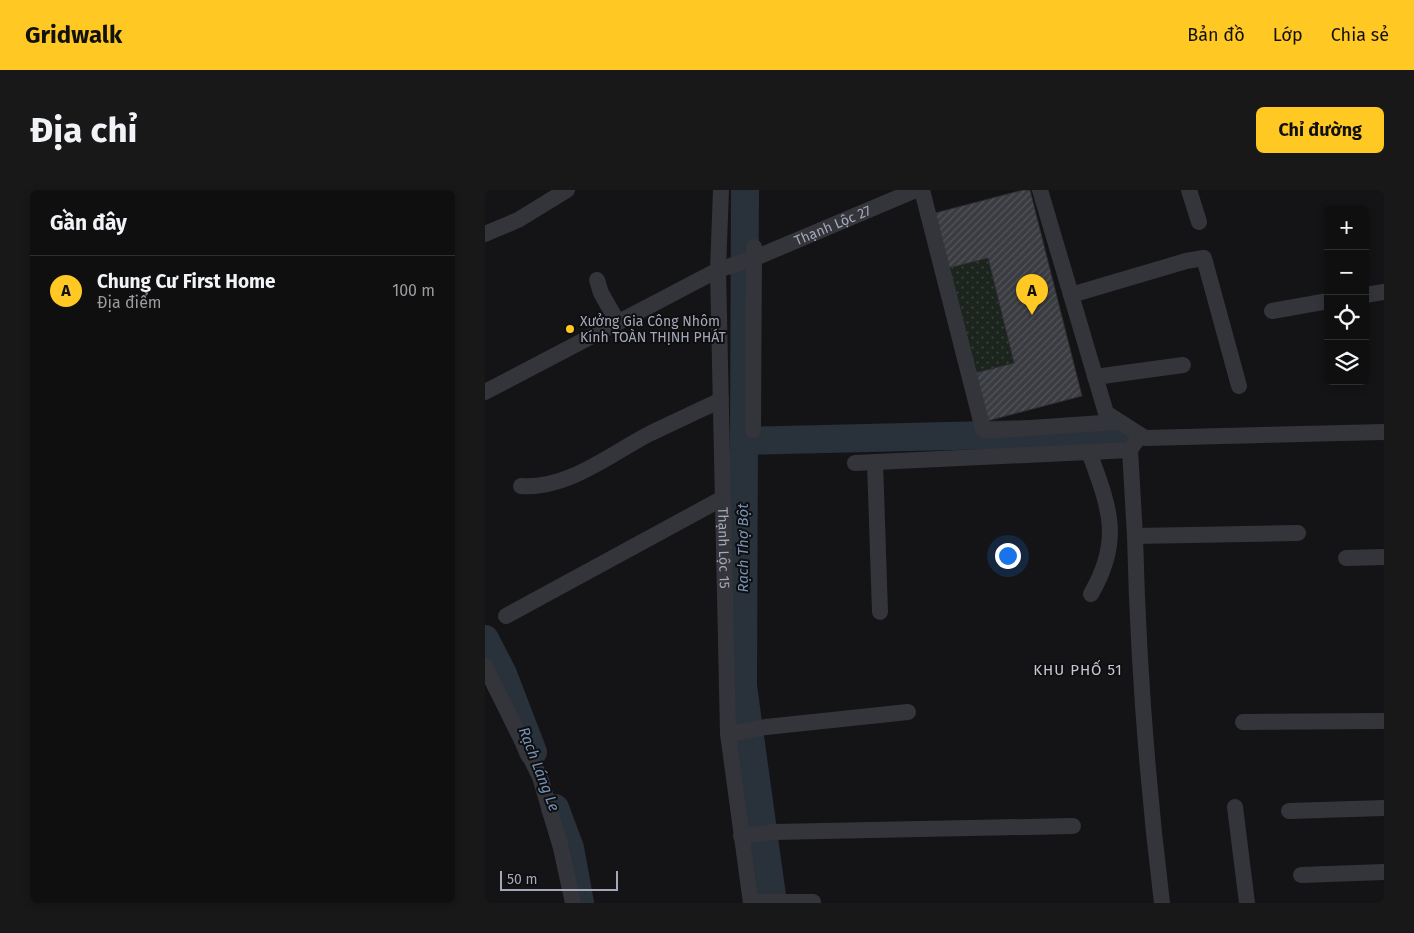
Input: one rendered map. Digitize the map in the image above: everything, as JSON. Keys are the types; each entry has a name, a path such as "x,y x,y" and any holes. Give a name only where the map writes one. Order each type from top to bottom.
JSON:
{"street":[{"path":"485,234 518,220 567,190"},
{"name":"Thạnh Lộc 15","path":"721,190 723,498 734,733 756,902"},
{"name":"Thạnh Lộc 27","path":"485,392 617,321 723,268 753,254 916,190"},
{"path":"922,190 983,429 986,431 1117,422"},
{"path":"1040,190 1106,413 1117,422 1145,438"},
{"path":"1189,190 1199,222"},
{"path":"753,254 753,430"},
{"path":"1071,294 1186,261 1204,258 1239,386"},
{"path":"597,280 601,292 617,321"},
{"path":"1369,294 1384,292"},
{"path":"1273,311 1324,302"},
{"path":"1095,377 1183,365"},
{"path":"521,486 539,487 567,479 651,433 721,400"},
{"path":"1162,903 1153,831 1137,637 1135,536 1130,450 1137,440 1145,438 1384,432"},
{"path":"855,462 1130,450"},
{"path":"1089,452 1107,508 1111,531 1101,578 1091,594"},
{"path":"875,462 879,612"},
{"path":"506,616 723,498"},
{"path":"1135,536 1299,533"},
{"path":"1346,558 1384,557"},
{"path":"485,666 540,777 561,848 573,903"},
{"path":"734,733 766,727 907,712"},
{"path":"1243,722 1384,722"},
{"path":"1235,807 1247,903"},
{"path":"1289,810 1384,808"},
{"path":"746,836 774,832 1073,826"},
{"path":"1301,875 1384,872"},
{"path":"756,902 813,902"}],"shaded area":[{"path":"988,258 1014,363 975,373 949,268"}],"building":[{"path":"1023,190 1030,190 1082,396 987,421 975,373 1014,363 988,258 949,268 935,213"}],"waterway":[{"name":"Rạch Thợ Bột","path":"745,190 743,686 773,903"},
{"path":"744,441 1116,432"},
{"name":"Rạch Láng Le","path":"485,639 503,674 533,752"},
{"name":"Rạch Láng Le","path":"555,808 570,848 580,903"}],"place":[{"name":"Chung Cư First Home","path":"1032,315"},
{"name":"Xưởng Gia Công Nhôm Kính TOÀN THỊNH PHÁT","path":"570,329"}],"district":[{"name":"KHU PHỐ 51","path":"1078,670"}]}
